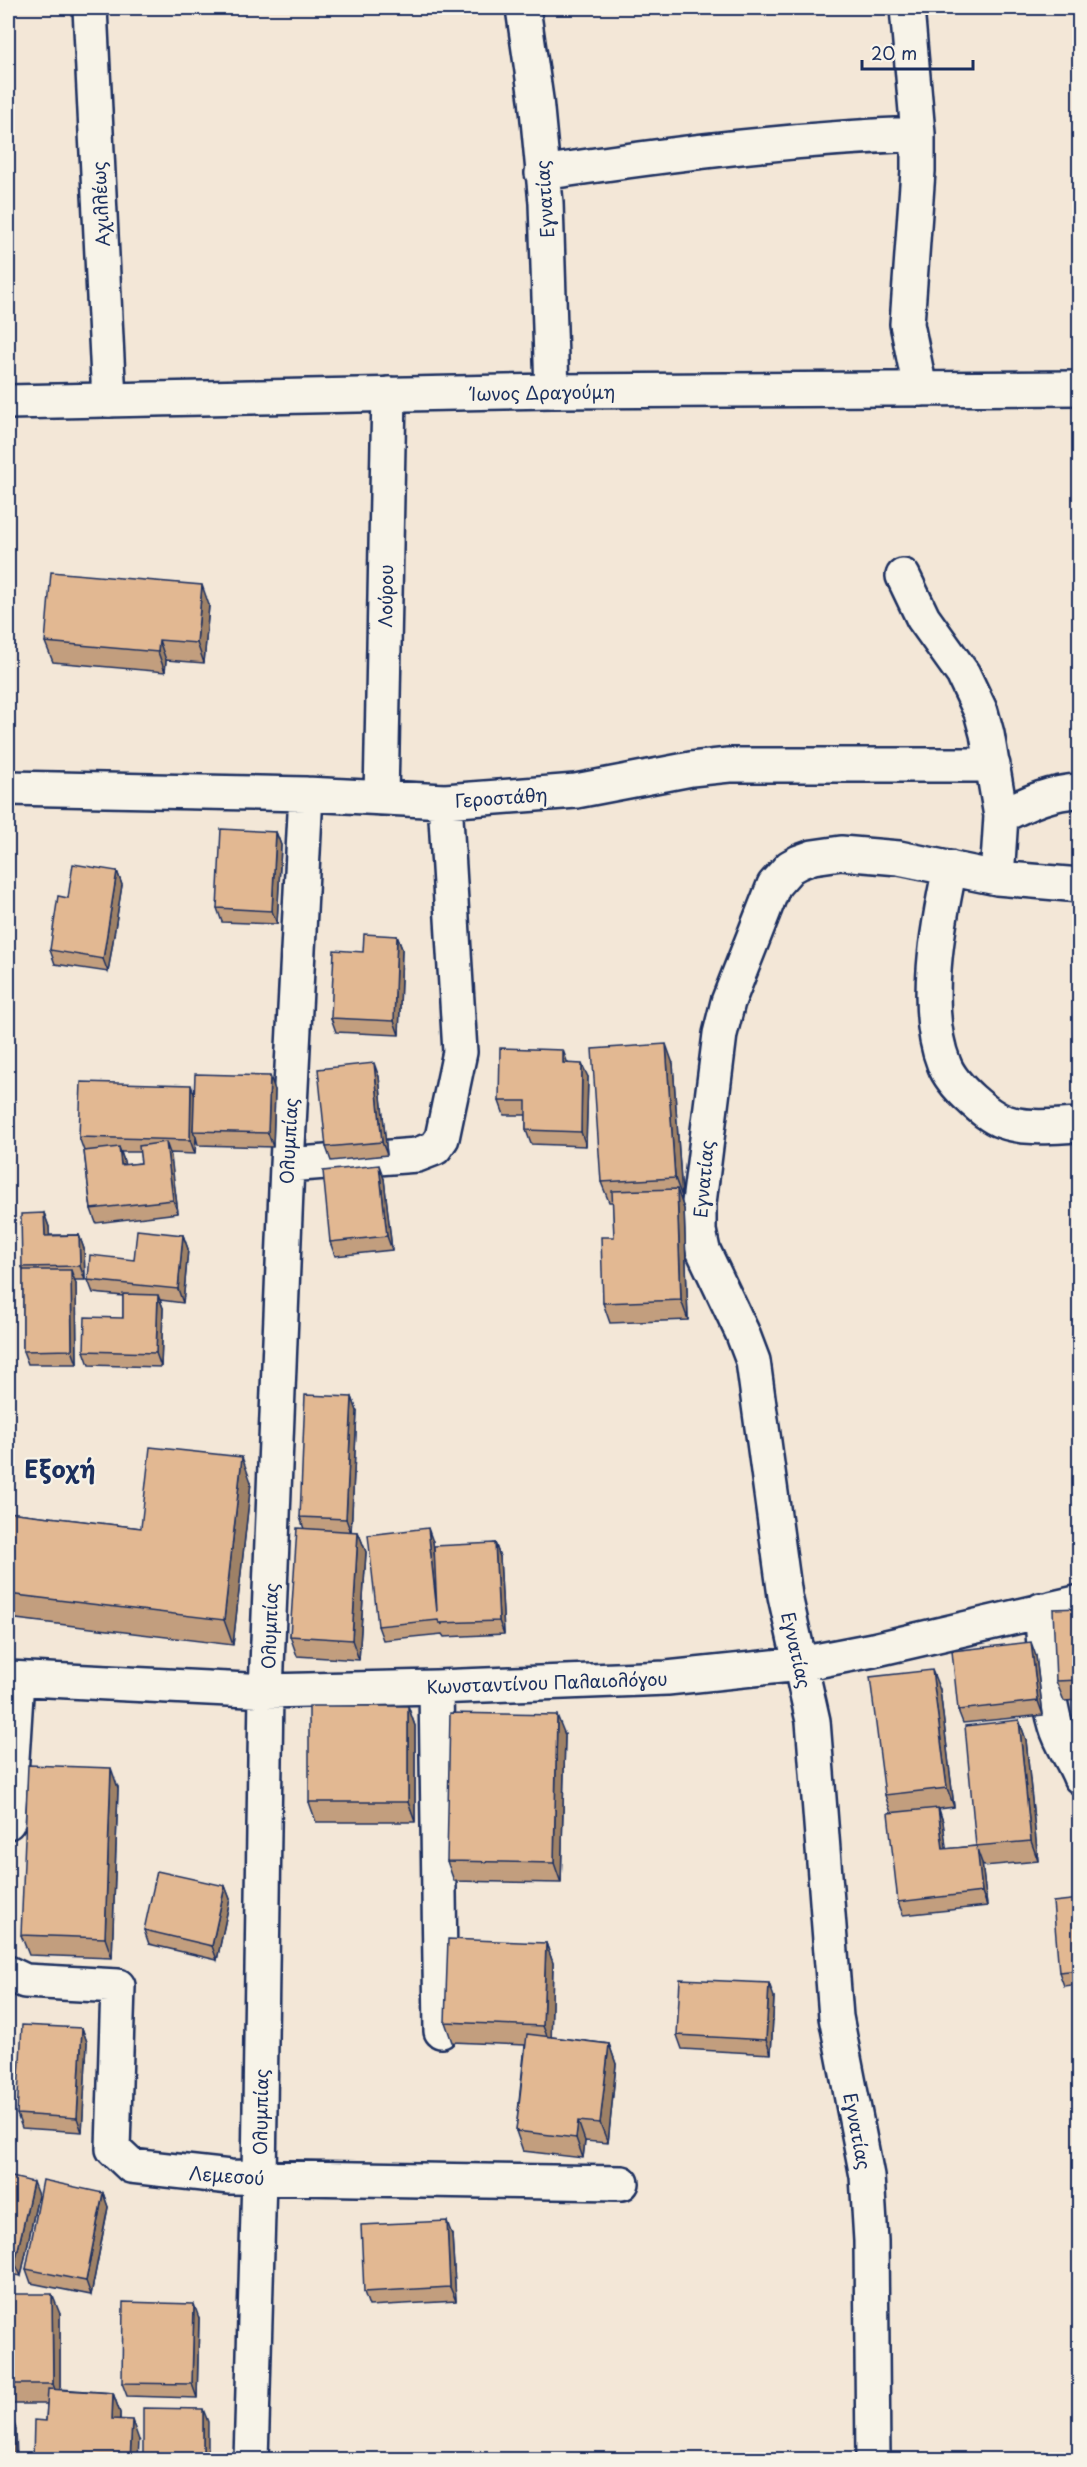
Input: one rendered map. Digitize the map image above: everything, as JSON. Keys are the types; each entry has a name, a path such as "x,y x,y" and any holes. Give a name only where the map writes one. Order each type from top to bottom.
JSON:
{"street":[{"name":"Αχιλλέως","path":"90,8 109,400"},
{"name":"Εγνατίας","path":"523,8 536,99 546,203 552,391"},
{"path":"908,8 918,134 918,171 907,324 920,389"},
{"path":"542,173 775,142 830,137 918,134"},
{"name":"Ίωνος Δραγούμη","path":"8,402 552,391 1080,388"},
{"name":"Λούρου","path":"381,798 389,394"},
{"path":"903,576 922,618 963,674 973,694 987,734 1001,816 997,878"},
{"name":"Γεροστάθη","path":"8,788 306,794 445,801 576,791 691,769 729,765 993,765"},
{"path":"1001,816 1039,797 1059,792 1080,791"},
{"name":"Ολυμπίας","path":"251,2460 259,2178 266,1691 287,1165 306,794"},
{"path":"287,1165 417,1155 435,1148 442,1138 460,1052 445,801"},
{"name":"Εγνατίας","path":"873,2460 871,2241 867,2176 836,2017 816,1742 785,1596 753,1361 742,1332 702,1250 699,1231 704,1150 720,1034 728,1002 774,885 790,867 813,857 841,853 899,858 950,868"},
{"path":"1080,885 997,878 950,868 937,938 934,992 937,1033 944,1064 952,1079 968,1096 1000,1121 1030,1127 1080,1125"},
{"name":"Κωνσταντίνου Παλαιολόγου","path":"12,1678 266,1691 667,1678 800,1664 873,1650 1080,1602"},
{"path":"1041,1610 1050,1697 1056,1726 1080,1777"},
{"path":"8,1822 12,1678"},
{"path":"436,1687 441,2031"},
{"name":"Λεμεσού","path":"8,1973 25,1981 117,1986 113,2149 131,2166 259,2178 622,2183"}],"building":[{"path":"51,572 202,585 197,643 159,640 158,652 45,642"},
{"path":"221,829 276,832 272,911 217,908"},
{"path":"73,864 117,871 103,959 50,950 58,896 68,898"},
{"path":"364,934 397,936 394,1021 331,1018 334,950 363,952"},
{"path":"666,1044 675,1178 601,1182 592,1049"},
{"path":"500,1048 563,1050 563,1063 582,1064 581,1132 526,1130 526,1101 499,1101"},
{"path":"374,1063 382,1142 326,1147 318,1069"},
{"path":"195,1074 270,1076 268,1133 193,1131"},
{"path":"81,1082 191,1085 190,1140 79,1137"},
{"path":"166,1142 173,1200 91,1209 84,1151 119,1147 121,1165 141,1163 139,1146"},
{"path":"379,1165 387,1236 330,1242 323,1171"},
{"path":"677,1189 681,1300 603,1303 601,1237 614,1237 612,1191"},
{"path":"44,1213 45,1236 79,1235 80,1266 22,1267 21,1214"},
{"path":"137,1230 183,1235 178,1289 88,1280 90,1255 134,1260"},
{"path":"23,1270 71,1270 72,1350 23,1351"},
{"path":"123,1294 158,1295 156,1353 84,1351 85,1317 123,1318"},
{"path":"305,1395 352,1397 346,1519 300,1517"},
{"path":"150,1447 242,1457 224,1620 8,1594 8,1512 141,1528"},
{"path":"297,1528 358,1532 352,1640 290,1636"},
{"path":"428,1528 437,1612 434,1546 495,1543 499,1621 439,1623 438,1620 378,1626 368,1535"},
{"path":"1080,1608 1080,1680 1056,1681 1053,1609"},
{"path":"1031,1642 1038,1701 958,1710 952,1651"},
{"path":"932,1670 947,1788 885,1795 870,1677"},
{"path":"309,1706 408,1706 408,1802 309,1802"},
{"path":"450,1713 557,1715 554,1863 447,1861"},
{"path":"1019,1720 1031,1841 976,1846 965,1726"},
{"path":"28,1765 111,1768 105,1938 21,1935"},
{"path":"938,1808 943,1849 977,1846 982,1892 898,1902 888,1813"},
{"path":"157,1871 225,1886 212,1946 144,1930"},
{"path":"1080,1899 1080,1970 1059,1972 1053,1902"},
{"path":"448,1939 546,1943 543,2026 445,2022"},
{"path":"680,1979 769,1983 766,2040 677,2035"},
{"path":"22,2025 82,2028 77,2118 17,2114"},
{"path":"527,2034 609,2044 600,2123 578,2121 576,2138 516,2131"},
{"path":"8,2176 33,2182 15,2263 8,2261"},
{"path":"43,2180 103,2193 86,2281 26,2269"},
{"path":"447,2221 450,2287 364,2292 361,2225"},
{"path":"8,2294 52,2294 53,2384 8,2384"},
{"path":"123,2302 194,2304 192,2384 122,2383"},
{"path":"48,2389 113,2393 112,2419 132,2420 130,2460 33,2460 34,2420 46,2421"},
{"path":"143,2408 203,2409 203,2460 143,2460"},
{"path":"9,2409 11,2460 8,2460"}],"district":[{"name":"Εξοχή","path":"60,1468"}]}
